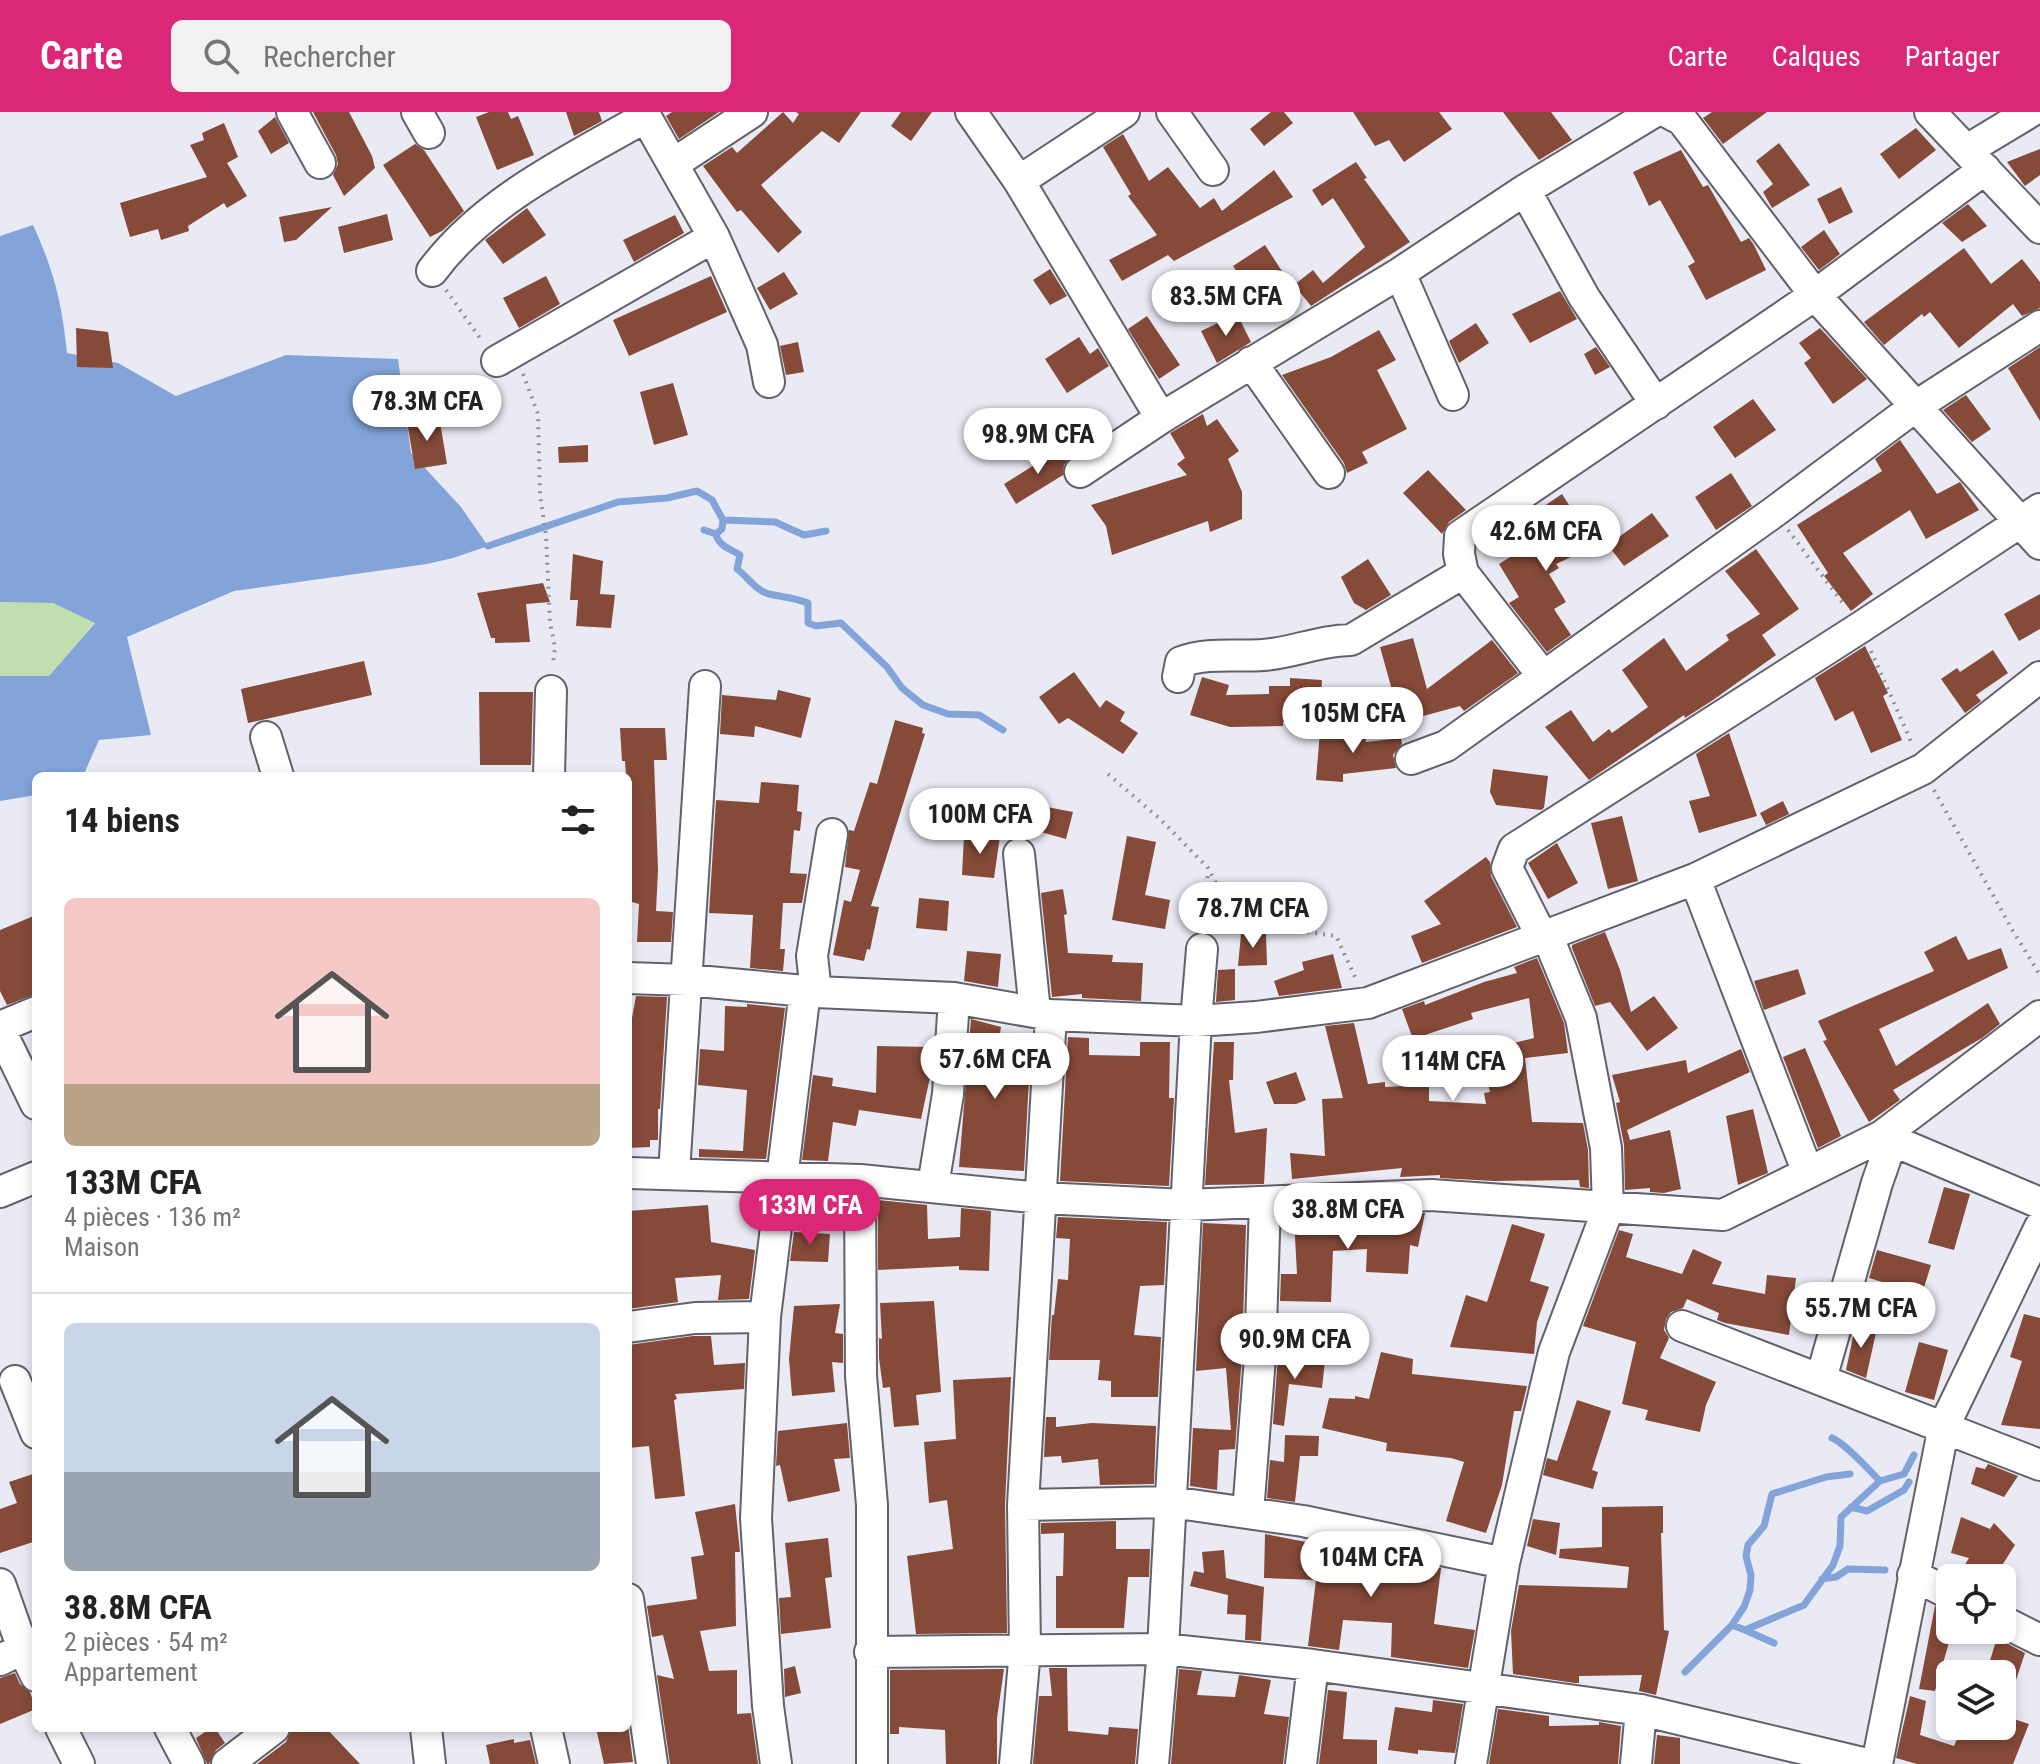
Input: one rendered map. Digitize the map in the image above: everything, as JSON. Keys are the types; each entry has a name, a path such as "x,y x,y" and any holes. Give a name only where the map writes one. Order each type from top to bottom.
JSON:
{"street":[{"path":"292,112 320,163"},
{"path":"673,164 752,112"},
{"path":"971,112 1019,181 1161,418"},
{"path":"1019,181 1124,112"},
{"path":"1172,112 1213,170"},
{"path":"1930,112 2040,228"},
{"path":"1543,676 1463,573 1459,554 1460,536 1815,295 1976,159 2023,113"},
{"path":"1080,472 1251,362 1400,273 1525,190 1674,114 1815,295 1916,406 2033,525 1861,627 1514,849 1507,868 1544,936 1581,1018 1606,1148 1608,1209 1554,1352 1504,1563 1471,1764"},
{"path":"432,271 472,227 552,170 644,115 714,237 762,345 769,382"},
{"path":"1525,190 1584,297 1656,404"},
{"path":"497,361 714,237"},
{"path":"1400,273 1453,395"},
{"path":"1411,759 1446,746 1774,512 1916,406 2040,326"},
{"path":"1251,362 1329,473"},
{"path":"1178,677 1181,662 1193,657 1266,655 1330,640 1351,640 1463,573"},
{"path":"632,978 954,998 1043,1013 1196,1021 1368,1003 1695,879 1923,769 2040,677"},
{"path":"674,1173 705,686"},
{"path":"549,772 551,691"},
{"path":"266,737 277,772"},
{"path":"776,1764 768,1706 756,1518 765,1317 781,1177 832,834"},
{"path":"1015,1764 1025,1650 1023,1505 1041,1198 1043,1013 1019,854"},
{"path":"1695,879 1808,1173"},
{"path":"1153,1764 1163,1649 1202,949"},
{"path":"933,1186 948,1094 954,998"},
{"path":"32,1014 0,1028 32,1096"},
{"path":"632,1173 860,1180 1041,1198 1186,1205 1431,1195 1723,1215 1887,1138 2040,1016"},
{"path":"1887,1138 2040,1203"},
{"path":"1821,1379 1887,1138"},
{"path":"0,1192 32,1179"},
{"path":"860,1180 861,1376 872,1505 872,1764"},
{"path":"1248,1513 1260,1357 1265,1203"},
{"path":"1877,1764 1944,1426 2040,1227"},
{"path":"632,1326 695,1318 765,1317"},
{"path":"1682,1326 2040,1465"},
{"path":"17,1380 32,1422"},
{"path":"1023,1505 1171,1502 1303,1521 1504,1563"},
{"path":"1913,1575 1936,1587"},
{"path":"0,1584 24,1657"},
{"path":"632,1626 652,1764"},
{"path":"2016,1628 2040,1640"},
{"path":"870,1652 1163,1649 1313,1665 1641,1710 1867,1764"},
{"path":"1301,1764 1313,1665"},
{"path":"1636,1764 1641,1710"},
{"path":"63,1732 77,1763"},
{"path":"172,1732 189,1764"},
{"path":"227,1764 269,1732"},
{"path":"426,1732 430,1764"},
{"path":"547,1732 554,1764"}],"path":[{"path":"432,271 497,361 519,366 538,414 540,495 546,535 550,623 555,647 551,691"},
{"path":"1774,512 1861,627 1923,769 2040,975"},
{"path":"1108,774 1160,819 1208,868 1225,900 1265,926 1336,936 1368,1003"},
{"path":"1202,949 1208,868"}],"green space":[{"path":"0,602 53,603 95,622 49,676 0,676"}],"water":[{"path":"33,225 56,288 67,353 118,363 176,396 286,355 398,359 411,453 461,507 488,546 427,564 234,591 127,637 151,735 99,740 85,772 32,772 32,796 0,801 0,676 49,676 95,623 53,603 0,602 0,236"}],"building":[{"path":"313,112 349,112 372,156 375,168 344,196 333,175 338,164 336,155"},
{"path":"489,112 508,112 511,119 518,116 534,155 497,170 476,117"},
{"path":"566,112 599,112 602,121 574,136"},
{"path":"672,112 719,112 679,139 666,116"},
{"path":"783,112 793,123 799,114 796,112 861,112 839,143 822,131 761,185 802,232 778,253 741,210 737,212 703,166 732,147 737,153"},
{"path":"901,112 932,112 911,141 891,126"},
{"path":"1271,112 1284,112 1293,123 1264,146 1250,129"},
{"path":"1353,112 1439,112 1452,129 1404,162 1389,140 1375,146"},
{"path":"1503,112 1551,112 1572,140 1539,160"},
{"path":"1712,112 1767,112 1723,144 1703,118"},
{"path":"275,117 289,143 271,154 258,131"},
{"path":"224,123 238,157 227,163 247,196 227,208 224,203 188,226 189,231 161,240 158,229 130,237 120,203 207,177 190,145 204,140 202,133"},
{"path":"1916,128 1936,150 1899,179 1880,154"},
{"path":"1123,134 1149,181 1168,167 1200,208 1214,198 1222,211 1274,170 1293,197 1174,261 1168,255 1122,281 1109,260 1157,235 1128,196 1131,194 1103,147"},
{"path":"1779,143 1810,185 1772,208 1763,192 1773,184 1756,161"},
{"path":"415,144 424,150 464,211 442,231 430,237 383,165"},
{"path":"2040,149 2040,175 2025,186 2007,162"},
{"path":"1681,150 1703,187 1708,185 1741,242 1749,238 1754,245 1766,270 1706,300 1688,266 1695,262 1660,200 1649,206 1633,172"},
{"path":"1356,162 1367,178 1364,179 1410,242 1311,306 1294,285 1313,270 1323,283 1365,247 1333,198 1322,206 1312,190"},
{"path":"1841,187 1853,212 1829,224 1817,199"},
{"path":"1968,204 1987,226 1962,242 1942,223"},
{"path":"332,207 296,240 284,242 279,217"},
{"path":"527,208 546,235 503,264 485,240"},
{"path":"387,214 393,240 344,253 338,227"},
{"path":"675,215 684,233 634,262 623,240"},
{"path":"1824,230 1840,254 1819,270 1801,247"},
{"path":"1265,245 1287,279 1255,299 1233,266"},
{"path":"1964,248 1991,284 2022,259 2040,282 2040,308 2022,316 2013,304 1959,348 1930,312 1924,317 1922,314 1884,345 1864,322"},
{"path":"1050,269 1067,296 1050,305 1033,280"},
{"path":"784,272 798,294 770,310 757,288"},
{"path":"546,276 560,304 519,328 503,298"},
{"path":"711,276 727,312 629,356 613,320"},
{"path":"1560,291 1577,319 1530,343 1512,314"},
{"path":"1237,314 1251,342 1217,363 1201,331"},
{"path":"1147,316 1180,365 1159,379 1128,329"},
{"path":"1476,323 1489,343 1459,363 1449,341"},
{"path":"76,328 108,332 113,368 77,367"},
{"path":"1820,328 1867,379 1833,404 1804,363 1811,358 1799,343"},
{"path":"1379,330 1396,360 1377,370 1407,429 1362,452 1368,463 1347,473 1344,463 1282,375 1331,357"},
{"path":"1079,337 1090,354 1098,348 1109,366 1067,393 1045,359"},
{"path":"798,342 804,372 786,375 780,346"},
{"path":"1596,347 1610,367 1595,375 1584,354"},
{"path":"2040,347 2040,421 2008,368"},
{"path":"673,383 688,435 654,445 640,392"},
{"path":"1966,395 1991,429 1972,442 1943,410"},
{"path":"1753,399 1776,430 1735,458 1713,427"},
{"path":"1203,414 1207,426 1217,419 1239,451 1228,459 1242,492 1242,519 1210,532 1208,521 1112,555 1106,526 1091,505 1187,475 1177,464 1185,458 1170,433"},
{"path":"439,416 447,464 415,469 407,422"},
{"path":"1900,440 1937,494 1960,482 1979,510 1926,539 1910,510 1843,553 1873,594 1851,611 1824,576 1828,573 1797,525 1882,471 1875,459"},
{"path":"588,445 588,462 559,463 558,447"},
{"path":"1063,447 1069,458 1063,475 1016,504 1004,484"},
{"path":"1428,470 1466,510 1449,522 1442,534 1403,493"},
{"path":"1731,473 1752,506 1716,530 1695,497"},
{"path":"1562,494 1595,546 1556,564 1559,568 1549,574 1566,602 1554,609 1571,635 1547,652 1509,603 1519,597 1499,564 1554,530 1541,508"},
{"path":"1652,513 1669,536 1624,566 1608,545"},
{"path":"1756,549 1799,609 1762,635 1776,655 1713,700 1685,718 1684,715 1589,780 1545,727 1571,710 1593,742 1609,729 1612,733 1648,707 1622,670 1664,638 1686,671 1729,640 1726,635 1760,614 1725,571"},
{"path":"573,554 603,561 600,594 615,595 611,628 576,626 578,600 570,600"},
{"path":"1368,559 1391,595 1366,610 1354,603 1341,577"},
{"path":"543,583 550,602 526,604 530,642 495,643 477,593"},
{"path":"2040,594 2040,629 2019,641 2004,614"},
{"path":"1413,638 1427,689 1492,640 1518,673 1464,711 1460,706 1401,722 1380,647"},
{"path":"1865,646 1888,693 1883,696 1902,740 1871,753 1853,711 1835,721 1815,678"},
{"path":"1993,650 2008,673 1976,695 1981,701 1965,713 1941,679 1957,668 1960,672"},
{"path":"364,661 372,695 248,723 241,689"},
{"path":"1074,672 1100,708 1106,700 1125,712 1120,721 1138,733 1123,754 1068,718 1059,724 1039,697"},
{"path":"1202,677 1229,685 1226,695 1269,694 1269,686 1290,686 1290,678 1322,680 1319,724 1283,722 1283,726 1230,727 1190,715"},
{"path":"778,690 811,698 801,738 755,726 754,737 720,734 722,695 776,700"},
{"path":"479,692 533,692 531,765 480,765"},
{"path":"895,720 923,728 922,733 925,734 871,906 879,907 870,950 867,949 864,961 833,955 844,900 851,902 860,870 845,867 849,830 854,831 870,782 877,784"},
{"path":"620,728 665,728 667,760 654,760 658,870 656,911 673,912 671,942 637,942 639,904 632,902 632,772 626,772 625,761 622,761"},
{"path":"1320,731 1365,734 1366,742 1401,738 1402,744 1393,755 1396,768 1343,774 1343,782 1316,780"},
{"path":"1729,733 1757,816 1699,833 1689,801 1710,796 1696,754"},
{"path":"1493,769 1548,776 1544,808 1496,805 1490,792"},
{"path":"761,782 799,785 797,811 802,812 800,831 794,830 790,873 807,874 802,903 783,903 780,949 785,949 783,971 750,968 753,915 709,913 716,800 759,803"},
{"path":"1783,801 1789,814 1766,825 1760,813"},
{"path":"1026,803 1073,812 1066,839 1026,828"},
{"path":"1622,816 1638,881 1608,889 1591,823"},
{"path":"964,836 1000,836 994,878 962,875"},
{"path":"1127,836 1156,842 1145,895 1170,900 1165,929 1112,920"},
{"path":"1557,843 1578,883 1548,899 1528,863"},
{"path":"1486,857 1490,862 1491,876 1517,927 1422,963 1411,936 1441,924 1424,901"},
{"path":"1063,889 1068,953 1113,955 1112,962 1143,963 1141,1001 1082,998 1082,994 1052,997 1041,893"},
{"path":"919,898 949,901 947,931 916,928"},
{"path":"32,917 32,996 7,1005 0,991 0,930"},
{"path":"1605,932 1620,970 1631,1012 1654,996 1678,1028 1647,1051 1610,1002 1595,1006 1572,948 1572,945"},
{"path":"1241,934 1266,934 1267,965 1238,966"},
{"path":"1956,936 1968,960 2001,948 2008,968 1879,1029 1896,1066 1988,1003 2000,1024 1982,1038 1893,1090 1900,1100 1869,1122 1823,1041 1827,1040 1818,1021 1934,971 1924,952"},
{"path":"967,951 1001,954 998,987 964,981"},
{"path":"1333,954 1342,988 1279,996 1274,981 1304,970 1302,962"},
{"path":"1537,958 1564,1023 1568,1053 1525,1058 1532,1122 1583,1123 1588,1150 1589,1188 1580,1187 1579,1180 1494,1181 1440,1178 1440,1175 1400,1177 1402,1168 1292,1179 1290,1153 1325,1156 1322,1099 1343,1098 1325,1026 1354,1023 1368,1084 1385,1082 1385,1087 1429,1085 1429,1101 1486,1104 1484,1093 1490,1092 1481,1051 1534,1038 1529,998 1471,1013 1473,1019 1413,1039 1402,1009 1424,1001 1425,1005 1517,973 1514,967"},
{"path":"1235,969 1235,1000 1216,1002 1218,970"},
{"path":"1798,969 1806,994 1764,1010 1754,981"},
{"path":"636,996 667,997 658,1140 650,1140 650,1147 632,1148 632,1018"},
{"path":"747,1004 785,1008 766,1159 699,1157 699,1149 743,1151 747,1090 698,1085 700,1049 724,1051 725,1006 747,1007"},
{"path":"971,1019 1001,1027 999,1041 1031,1042 1024,1171 959,1167"},
{"path":"1068,1037 1089,1038 1089,1055 1140,1056 1140,1042 1170,1042 1169,1098 1174,1098 1169,1186 1060,1181"},
{"path":"1214,1042 1234,1042 1233,1080 1229,1080 1235,1133 1267,1128 1264,1184 1205,1185"},
{"path":"877,1046 930,1047 930,1077 921,1119 859,1110 856,1126 833,1122 828,1161 802,1160 813,1075 833,1078 832,1086 876,1093"},
{"path":"1805,1048 1841,1136 1818,1148 1783,1057"},
{"path":"1741,1049 1750,1072 1627,1130 1630,1140 1670,1130 1681,1189 1664,1193 1650,1192 1650,1188 1625,1190 1624,1145 1616,1103 1620,1102 1612,1075 1686,1060 1688,1073"},
{"path":"1296,1072 1306,1100 1296,1104 1274,1104 1266,1082"},
{"path":"1753,1109 1768,1173 1738,1185 1726,1116"},
{"path":"1944,1187 1970,1194 1954,1250 1928,1243"},
{"path":"878,1200 927,1205 928,1239 960,1237 961,1208 991,1211 989,1271 959,1270 959,1266 878,1270"},
{"path":"708,1205 711,1242 755,1250 749,1299 718,1300 721,1275 675,1278 678,1302 632,1308 632,1211"},
{"path":"1425,1213 1418,1247 1410,1245 1408,1274 1366,1272 1367,1249 1333,1251 1331,1302 1280,1301 1281,1274 1297,1274 1294,1219"},
{"path":"1058,1217 1167,1222 1164,1285 1140,1286 1134,1335 1161,1337 1158,1397 1111,1397 1111,1381 1098,1380 1100,1360 1049,1360 1058,1279 1068,1280 1070,1239 1056,1238"},
{"path":"1203,1223 1246,1225 1242,1356 1235,1449 1219,1450 1217,1490 1190,1486 1193,1428 1231,1430 1226,1368 1196,1371"},
{"path":"1512,1224 1545,1234 1530,1281 1549,1287 1537,1322 1534,1354 1450,1347 1466,1295 1487,1302"},
{"path":"1619,1230 1633,1234 1626,1257 1682,1274 1693,1249 1722,1262 1712,1284 1765,1294 1767,1275 1796,1278 1789,1335 1725,1323 1717,1320 1719,1313 1687,1299 1683,1308 1671,1312 1666,1319 1664,1330 1669,1338 1660,1358 1716,1382 1706,1405 1700,1432 1645,1420 1648,1410 1622,1404 1636,1342 1583,1326"},
{"path":"794,1232 830,1234 828,1262 790,1261"},
{"path":"1877,1250 1931,1265 1922,1294 1869,1278"},
{"path":"934,1301 941,1392 916,1395 919,1425 894,1427 890,1387 883,1388 879,1358 879,1338 882,1339 880,1303"},
{"path":"840,1304 835,1333 843,1334 843,1363 832,1362 835,1392 792,1396 789,1359 794,1306"},
{"path":"2024,1314 2040,1318 2040,1429 2001,1425 2022,1361 2010,1357"},
{"path":"1856,1323 1877,1328 1866,1378 1846,1370"},
{"path":"711,1336 714,1365 745,1363 744,1389 675,1394 685,1496 655,1499 649,1446 632,1448 632,1344"},
{"path":"1919,1342 1948,1350 1934,1400 1905,1392"},
{"path":"1381,1352 1413,1359 1412,1374 1527,1386 1521,1411 1514,1411 1502,1485 1486,1533 1446,1521 1464,1462 1386,1451 1387,1443 1322,1428 1329,1398 1355,1399 1355,1396 1369,1399"},
{"path":"1278,1355 1325,1361 1322,1388 1289,1384 1284,1426 1273,1424"},
{"path":"1011,1377 1005,1505 1007,1633 916,1634 907,1556 953,1549 947,1500 929,1503 924,1442 956,1439 953,1380"},
{"path":"1577,1400 1611,1411 1592,1470 1598,1472 1593,1489 1543,1475 1547,1458 1557,1461"},
{"path":"1046,1417 1056,1417 1056,1427 1092,1423 1156,1426 1154,1484 1100,1485 1098,1459 1062,1463 1061,1456 1044,1457"},
{"path":"847,1423 850,1458 834,1459 840,1491 788,1502 780,1465 776,1466 778,1431"},
{"path":"1285,1435 1319,1436 1318,1456 1300,1456 1295,1502 1267,1498 1270,1460 1284,1462"},
{"path":"1988,1464 2018,1476 2004,1497 1971,1484 1976,1467 1985,1469"},
{"path":"32,1474 32,1542 0,1553 0,1509 17,1503 9,1482"},
{"path":"735,1504 740,1552 735,1552 736,1626 700,1631 709,1671 737,1670 737,1714 751,1713 758,1764 670,1764 657,1675 674,1679 663,1635 652,1637 647,1606 697,1599 691,1557 704,1555 695,1512"},
{"path":"1663,1506 1664,1630 1669,1631 1656,1695 1639,1691 1642,1675 1579,1676 1579,1683 1575,1683 1513,1674 1511,1631 1519,1585 1627,1588 1629,1567 1559,1558 1560,1549 1602,1547 1602,1507"},
{"path":"1961,1517 1990,1529 1994,1523 2015,1545 2003,1564 1965,1564 1969,1558 1951,1553"},
{"path":"1533,1519 1560,1523 1556,1555 1527,1546"},
{"path":"1116,1521 1116,1549 1150,1549 1149,1577 1128,1577 1124,1628 1056,1628 1056,1576 1063,1576 1064,1533 1041,1534 1041,1523"},
{"path":"1265,1534 1441,1568 1434,1624 1475,1630 1468,1668 1391,1657 1392,1623 1343,1620 1339,1650 1308,1646 1316,1580 1264,1578"},
{"path":"828,1538 832,1577 825,1578 831,1628 781,1634 779,1598 791,1597 785,1543"},
{"path":"1224,1550 1226,1578 1264,1587 1261,1641 1245,1640 1246,1615 1227,1614 1228,1595 1190,1586 1194,1571 1204,1573 1202,1552"},
{"path":"1935,1606 1936,1644 1949,1644 1944,1660 1936,1660 1935,1691 1919,1689"},
{"path":"1995,1644 2008,1644 2025,1653 2016,1680 2016,1660 1990,1660"},
{"path":"795,1666 801,1693 785,1697 784,1669"},
{"path":"1049,1668 1067,1668 1068,1731 1108,1735 1109,1727 1138,1729 1135,1764 1033,1764 1039,1696 1052,1696"},
{"path":"1004,1669 997,1718 997,1764 946,1764 945,1730 899,1727 899,1734 890,1734 890,1670"},
{"path":"1179,1669 1202,1671 1197,1695 1235,1697 1239,1675 1271,1680 1264,1714 1289,1717 1283,1764 1171,1764"},
{"path":"15,1673 20,1684 30,1692 32,1711 0,1724 0,1678"},
{"path":"1328,1690 1347,1692 1343,1739 1377,1740 1377,1764 1319,1764"},
{"path":"1910,1696 1926,1701 1920,1735 1954,1746 1957,1740 2016,1740 2016,1720 2029,1724 2013,1764 1917,1764 1896,1758"},
{"path":"1433,1700 1463,1704 1455,1753 1418,1750 1418,1754 1388,1750 1395,1707 1432,1712"},
{"path":"1498,1709 1549,1716 1549,1726 1599,1725 1599,1722 1621,1726 1618,1764 1489,1764"},
{"path":"205,1732 218,1732 225,1743 207,1764 196,1738"},
{"path":"290,1732 330,1732 360,1764 257,1764 286,1742"},
{"path":"597,1732 629,1732 633,1762 604,1764"},
{"path":"1657,1735 1680,1738 1680,1764 1654,1764"},
{"path":"514,1739 514,1743 530,1740 536,1764 490,1764 486,1745"}],"waterway":[{"path":"488,546 618,502 667,498 697,491 712,500 723,520 775,522 804,535 826,531"},
{"path":"723,520 717,538 740,555 737,569 760,590 808,603 808,623 816,626 841,623 887,667 902,688 923,705 948,714 979,715 1003,730"},
{"path":"704,530 716,534"},
{"path":"1832,1438 1880,1481"},
{"path":"1685,1672 1732,1625 1745,1630 1804,1605 1833,1565 1840,1546 1841,1517 1880,1481 1904,1474 1914,1455"},
{"path":"1732,1625 1744,1607 1750,1590 1751,1575 1746,1556 1748,1545 1764,1526 1772,1494 1826,1477 1850,1474"},
{"path":"1851,1507 1867,1511 1904,1490 1909,1482"},
{"path":"1822,1579 1836,1577 1848,1569 1885,1570"},
{"path":"1745,1630 1774,1643"}]}
